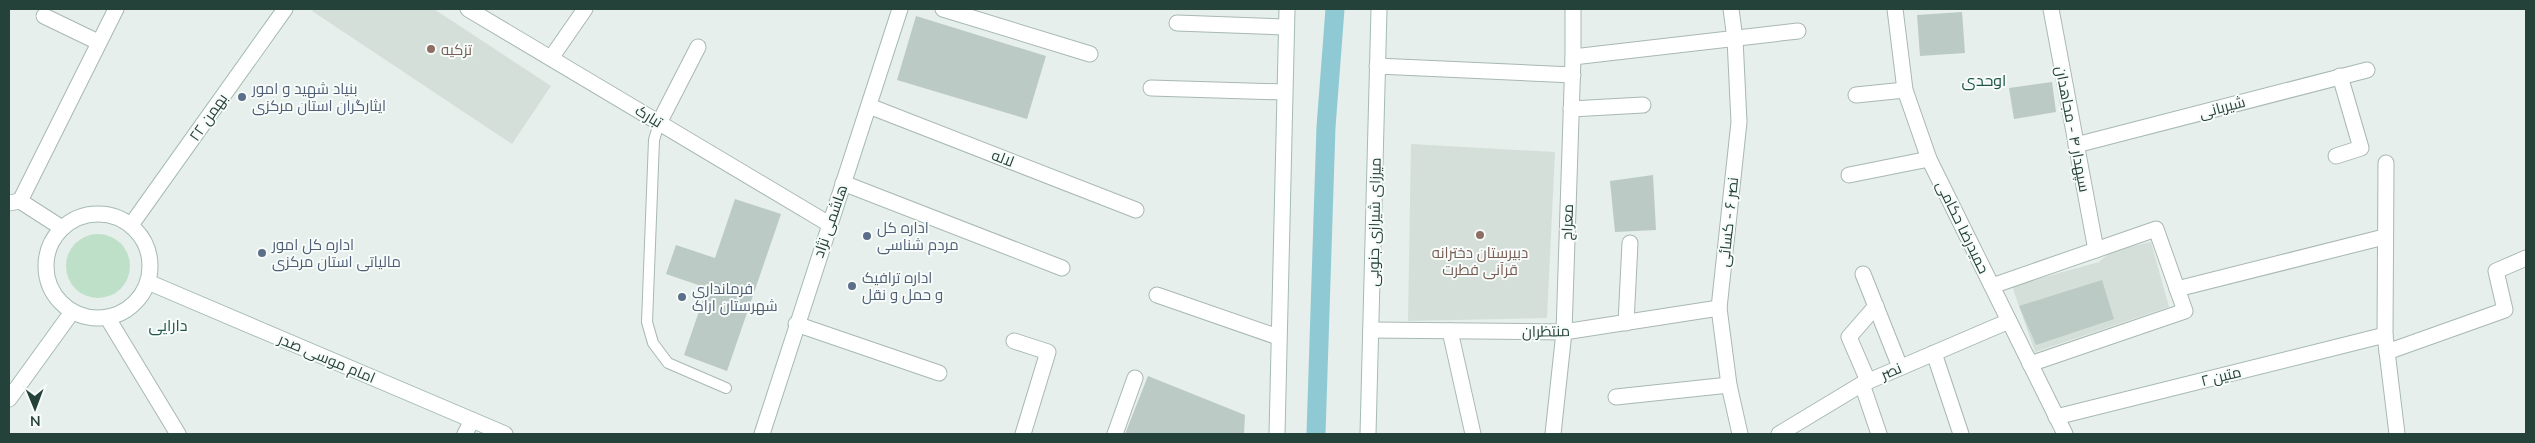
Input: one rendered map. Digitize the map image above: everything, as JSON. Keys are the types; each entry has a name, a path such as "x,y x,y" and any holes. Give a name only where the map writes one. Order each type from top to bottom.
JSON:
{"street":[{"path":"62,228 14,202 116,9"},
{"name":"۲۲ بهمن","path":"131,225 285,9"},
{"name":"تبارک","path":"468,9 829,224"},
{"path":"551,58 585,9"},
{"name":"هاشمی نژاد","path":"762,434 796,324 900,9"},
{"path":"944,9 1090,54"},
{"path":"1277,434 1287,9"},
{"name":"میرزای شیرازی جنوبی","path":"1368,434 1378,9"},
{"name":"معراج","path":"1552,434 1564,332 1574,57 1573,9"},
{"name":"نصر ۶ - کسائی","path":"1730,9 1735,39 1739,122 1719,308 1729,385 1740,434"},
{"name":"حمیدرضا حکامی","path":"1895,9 1905,90 1929,159 2065,434"},
{"name":"سپهدار ۴ - مجاهدان","path":"2051,9 2096,250"},
{"path":"44,16 98,42"},
{"path":"1177,23 1286,27"},
{"path":"1574,57 1798,31"},
{"path":"659,123 698,48"},
{"path":"1377,66 1572,75"},
{"name":"شیربانی","path":"2076,145 2367,70"},
{"path":"2336,156 2361,148 2340,76"},
{"path":"1151,88 1284,92"},
{"path":"1856,95 1905,90"},
{"path":"1571,109 1643,105"},
{"name":"لاله","path":"869,106 1136,210"},
{"path":"1849,175 1929,159"},
{"path":"2386,163 2384,237 2385,335 2398,434"},
{"path":"843,183 1062,268"},
{"path":"96,214 114,216 131,225 142,237 148,251 150,271 148,282 142,295 133,305 121,313 107,317 90,317 72,312 59,302 50,288 46,272 46,256 52,241 62,228 72,220 96,214"},
{"path":"1992,286 2156,228 2185,310 2030,364"},
{"path":"2177,289 2384,237"},
{"path":"1626,323 1630,243"},
{"path":"2387,352 2505,310 2496,271 2526,258"},
{"path":"1864,274 1900,367"},
{"name":"امام موسی صدر","path":"148,282 506,434"},
{"path":"1157,295 1278,336"},
{"path":"1876,306 1849,337 1865,382 1879,434"},
{"name":"منتظران","path":"1371,330 1564,332 1719,308"},
{"path":"9,399 72,312"},
{"path":"107,317 178,434"},
{"name":"نصر","path":"1779,434 1865,382 2009,321"},
{"path":"796,324 939,373"},
{"path":"1450,331 1474,434"},
{"name":"متین ۲","path":"2056,417 2385,335"},
{"path":"1014,340 1048,352 1023,434"},
{"path":"1934,353 1961,434"},
{"path":"1115,434 1134,378"},
{"path":"1616,397 1729,385"},
{"path":"465,434 472,420"}],"lane":[{"path":"659,123 654,140 647,322 654,343 668,364 726,388"}],"shaded area":[{"name":"تزکیه","path":"314,9 434,9 551,86 512,144 312,11"},
{"name":"دبیرستان دخترانه قرآنی فطرت","path":"1411,144 1555,152 1547,318 1408,321"},
{"path":"2151,242 2169,307 2035,352 2012,286 2099,262 2111,251"}],"green space":[{"path":"98,234 116,239 121,243 125,248 130,266 125,284 121,289 116,293 98,298 80,293 75,289 71,284 66,266 71,248 75,243 80,239"}],"building":[{"path":"1962,12 1965,53 1920,56 1917,15"},
{"path":"916,16 1046,56 1027,119 897,80"},
{"path":"2052,82 2056,112 2014,119 2009,88"},
{"path":"1653,175 1656,230 1615,232 1610,181"},
{"path":"735,199 781,214 727,371 684,355 707,288 666,274 676,245 715,258"},
{"path":"2102,280 2114,319 2036,345 2019,306"},
{"path":"1148,376 1245,415 1244,434 1125,434"}],"waterway":[{"path":"1316,434 1326,127 1335,9"}],"place":[{"name":"تزکیه","path":"431,49"},
{"name":"بنیاد شهید و امور ایثارگران استان مرکزی","path":"242,97"},
{"name":"دبیرستان دخترانه قرآنی فطرت","path":"1480,235"},
{"name":"اداره کل مردم شناسی","path":"867,236"},
{"name":"اداره کل امور مالیاتی استان مرکزی","path":"262,253"},
{"name":"اداره ترافیک و حمل و نقل","path":"852,286"},
{"name":"فرمانداری شهرستان اراک","path":"682,297"}],"district":[{"name":"اوحدی","path":"1984,80"},
{"name":"دارایی","path":"168,325"}]}
